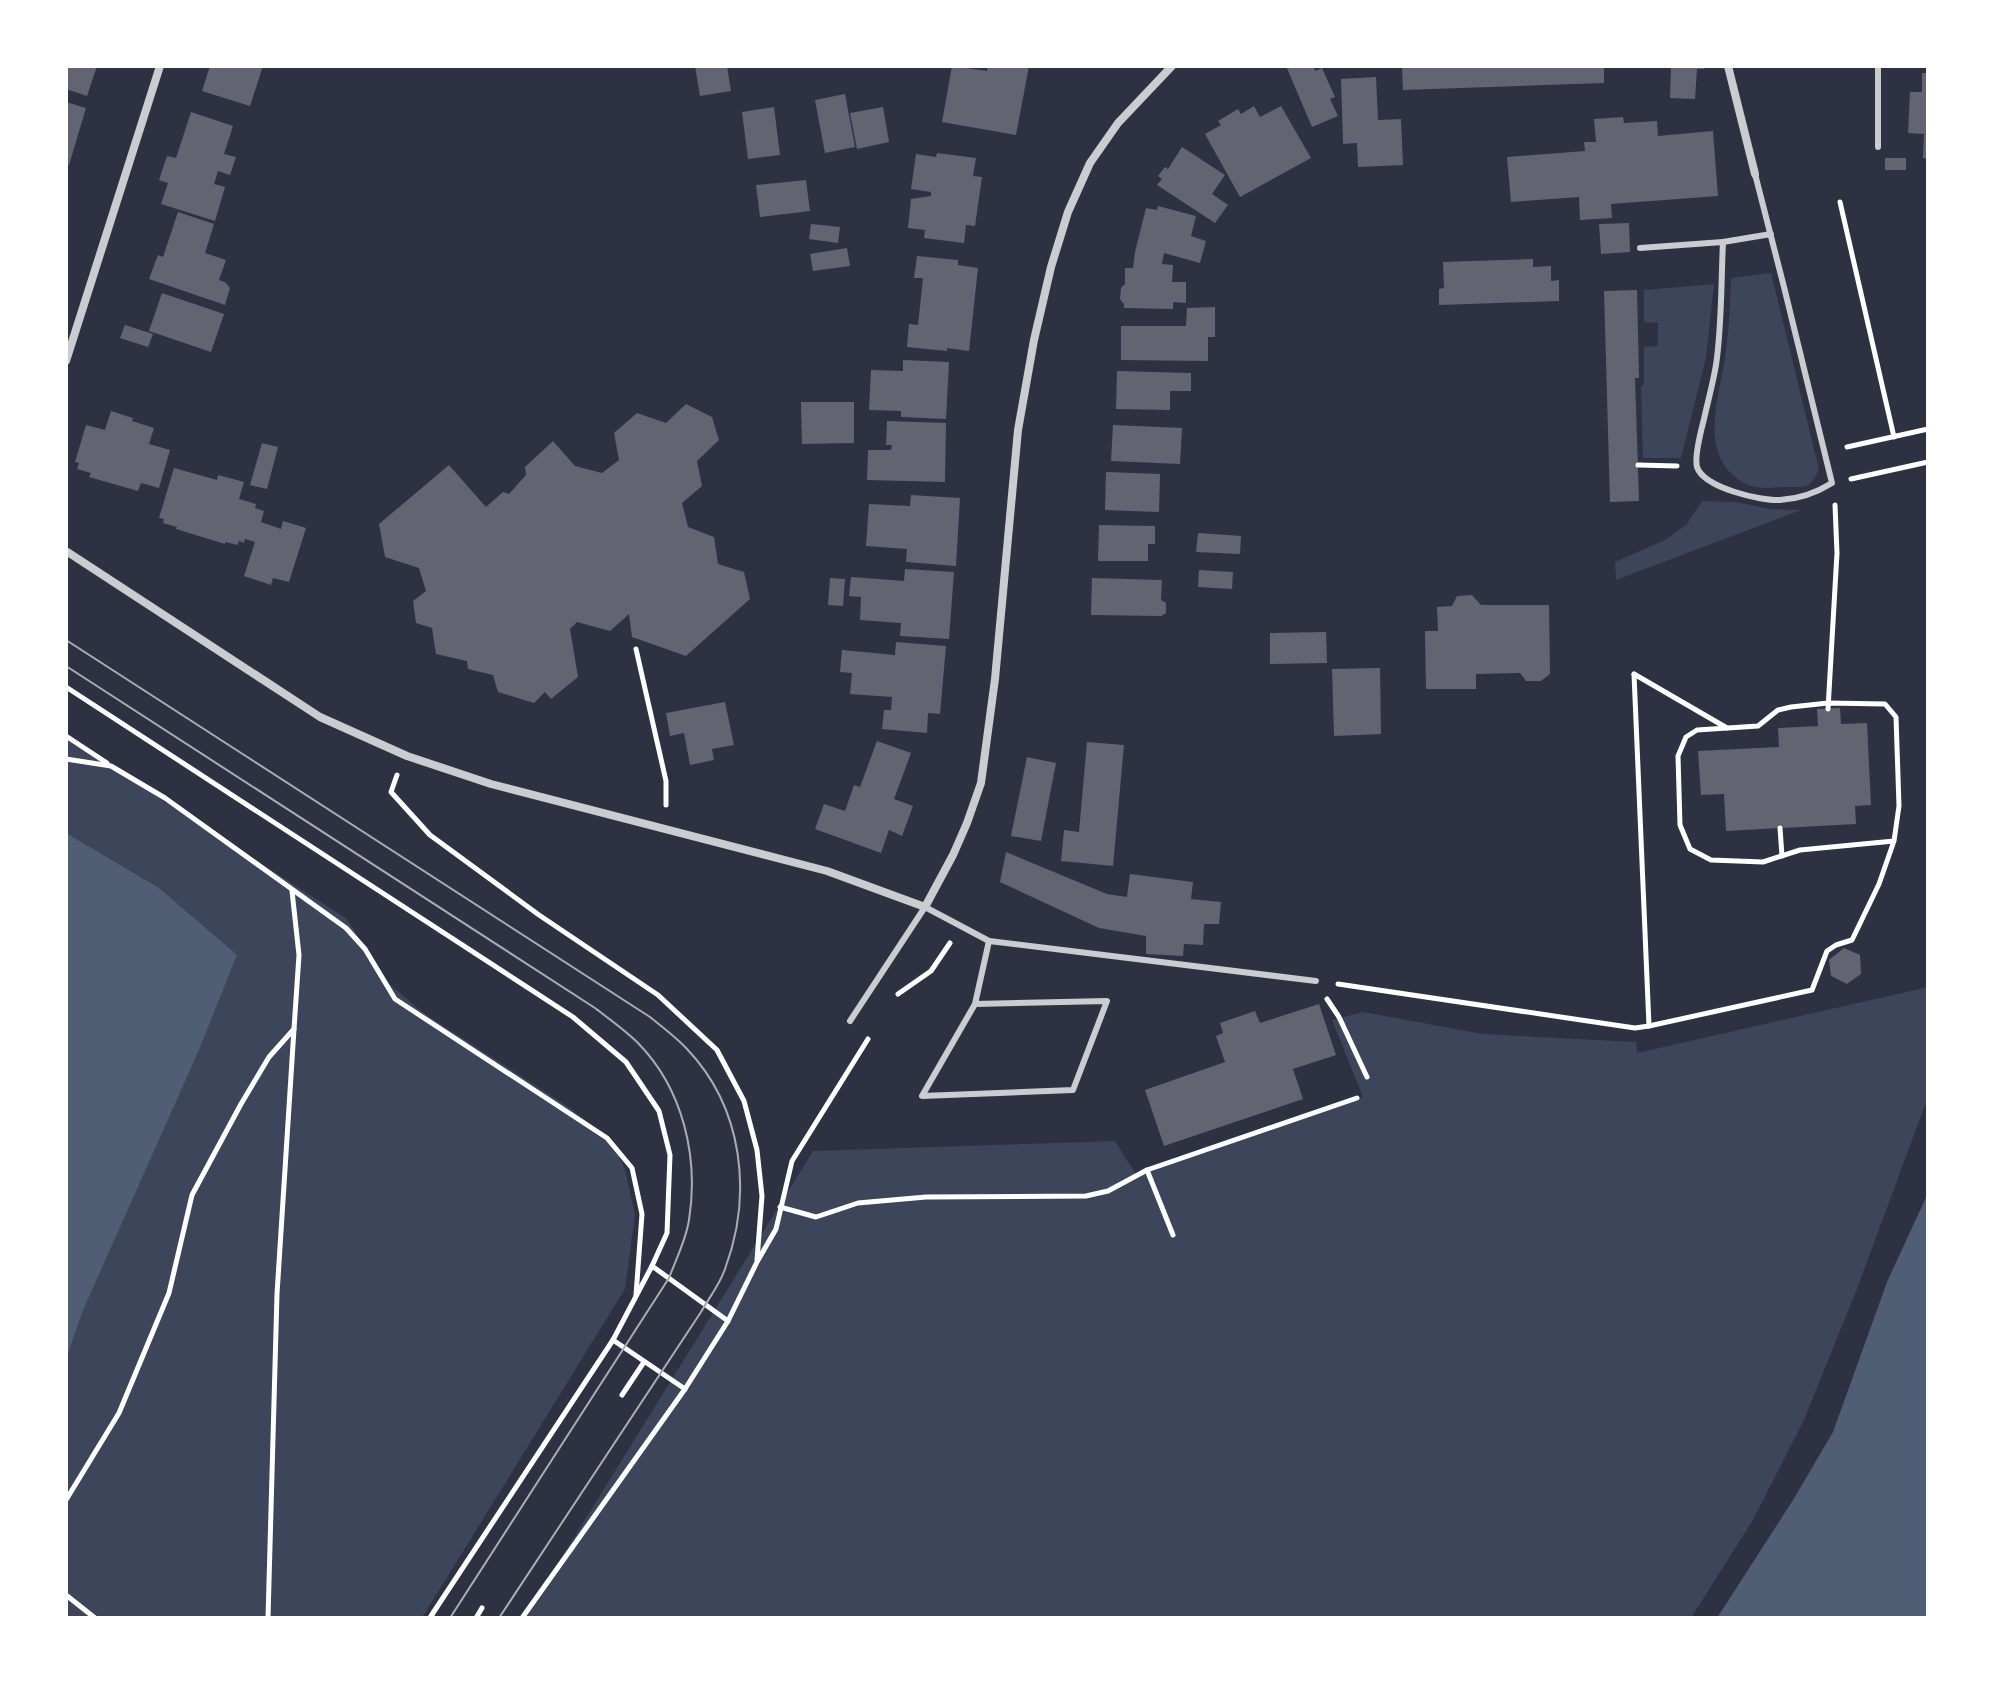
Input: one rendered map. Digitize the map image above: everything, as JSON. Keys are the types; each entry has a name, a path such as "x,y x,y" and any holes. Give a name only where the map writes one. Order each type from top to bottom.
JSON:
{"street":[{"path":"66,361 160,66"},
{"path":"66,551 320,717 407,756 491,784 827,871 925,907 953,855 981,783 995,679 1018,430 1051,267 1068,212 1090,163 1118,123 1172,66"},
{"path":"1728,66 1755,174"}],"lane":[{"path":"1878,66 1878,147"},
{"path":"1723,242 1716,364 1697,466 1701,474 1714,484 1764,499 1780,500 1814,494 1832,483 1755,174"},
{"path":"1640,248 1723,242 1771,234"},
{"path":"850,1021 925,907 989,941 1316,981"},
{"path":"975,1004 1107,1001 1073,1090 922,1096 975,1004 989,941"}],"path":[{"path":"1840,202 1894,437"},
{"path":"1825,452 1928,429"},
{"path":"1828,706 1837,553 1832,483 1928,462"},
{"path":"1638,465 1697,466"},
{"path":"1897,468 1898,478"},
{"path":"636,649 666,781 666,828"},
{"path":"1649,1026 1634,674 1728,729"},
{"path":"66,687 573,1017 626,1062 659,1111 670,1155 667,1233 613,1340 431,1617"},
{"path":"1316,981 1635,1028 1812,990 1827,951 1852,940 1879,884 1894,841 1899,806 1896,717 1885,704 1778,710 1758,726 1697,730 1686,737 1678,756 1680,825 1690,849 1711,860 1763,862 1800,850 1894,841"},
{"path":"66,736 165,798 346,928 365,949 395,999 607,1138 632,1168 642,1214 636,1297"},
{"path":"407,756 395,776 391,792 430,835 539,915 658,995 717,1050 744,1101 757,1150 762,1196 757,1262"},
{"path":"66,759 111,766"},
{"path":"1780,828 1782,856"},
{"path":"268,1618 277,1294 299,955 292,890"},
{"path":"892,1002 900,991 931,971 960,926"},
{"path":"1316,981 1339,1017 1367,1077"},
{"path":"66,1500 119,1413 158,1320 169,1293 192,1195 269,1057 294,1029"},
{"path":"522,1618 685,1389 728,1321 776,1229 792,1161 870,1036"},
{"path":"780,1207 816,1217 858,1203 926,1197 1086,1196 1108,1191 1147,1170 1357,1098"},
{"path":"1147,1170 1173,1235"},
{"path":"652,1266 728,1321"},
{"path":"613,1340 685,1389"},
{"path":"622,1395 644,1362"},
{"path":"66,1595 95,1618"},
{"path":"476,1618 482,1608"}],"shaded area":[{"path":"1771,273 1819,469 1813,480 1803,487 1762,488 1744,483 1726,468 1715,439 1731,278"},
{"path":"1714,284 1706,358 1681,458 1643,458 1641,386 1644,385 1644,347 1658,346 1658,323 1644,322 1644,290"},
{"path":"1702,501 1801,510 1616,580 1615,562 1665,540 1687,524"},
{"path":"66,738 347,919 387,982 425,1014 570,1108 613,1143 625,1169 635,1215 625,1289 422,1618 66,1618"},
{"path":"66,833 159,888 237,955 199,1050 83,1310 66,1359"},
{"path":"1928,987 1928,1097 1857,1289 1804,1420 1753,1520 1691,1618 524,1618 813,1151 1115,1141 1136,1174 1363,1097 1332,1020 1363,1012 1483,1034 1636,1042 1637,1053"},
{"path":"1928,1193 1928,1618 1717,1618 1833,1432 1887,1282"}],"building":[{"path":"66,66 97,66 87,96 66,89"},
{"path":"210,66 263,66 250,106 202,91"},
{"path":"695,66 727,66 731,91 700,96"},
{"path":"952,66 987,71 988,66 1029,66 1016,135 942,122"},
{"path":"1286,66 1313,66 1315,71 1322,68 1335,97 1330,99 1338,116 1312,127"},
{"path":"1402,66 1604,66 1604,83 1403,90"},
{"path":"1671,66 1704,66 1704,69 1697,69 1695,99 1670,98"},
{"path":"1922,73 1928,73 1928,159 1923,158 1924,134 1908,133 1910,92 1922,92"},
{"path":"1376,77 1378,120 1401,119 1403,165 1358,167 1357,143 1343,144 1341,79"},
{"path":"845,94 855,147 825,153 815,100"},
{"path":"66,102 86,108 69,165 66,164"},
{"path":"1254,106 1260,117 1281,106 1311,158 1240,197 1205,134 1221,125 1218,121 1238,109 1241,114"},
{"path":"774,107 780,155 748,159 742,112"},
{"path":"883,107 889,142 857,149 850,113"},
{"path":"191,112 233,126 224,154 236,157 230,175 218,171 214,184 225,187 215,221 161,204 168,183 159,180 167,156 176,158"},
{"path":"1623,117 1624,123 1657,121 1658,136 1713,131 1718,196 1611,204 1612,218 1580,220 1579,197 1511,202 1507,157 1585,151 1584,142 1596,142 1594,119"},
{"path":"1182,147 1225,175 1212,194 1228,205 1215,223 1157,185 1162,179 1158,176 1165,167 1168,169"},
{"path":"937,153 976,158 973,176 982,177 975,226 966,225 964,243 924,238 925,230 908,228 911,199 931,196 931,192 911,189 916,154 936,157"},
{"path":"1885,158 1906,158 1906,170 1885,170"},
{"path":"806,180 810,211 760,217 756,185"},
{"path":"1158,206 1196,216 1191,236 1206,241 1200,263 1164,253 1162,264 1173,265 1172,282 1186,282 1186,303 1173,302 1173,309 1124,308 1120,299 1121,288 1125,284 1125,268 1133,268 1146,208 1157,210"},
{"path":"178,212 214,224 205,253 226,260 219,280 230,288 225,305 149,279 158,255 163,257"},
{"path":"1629,223 1630,252 1601,254 1599,224"},
{"path":"811,224 840,227 838,243 809,239"},
{"path":"847,248 850,266 813,271 810,254"},
{"path":"917,256 958,260 958,265 978,268 969,351 907,347 909,324 918,325 923,278 914,278"},
{"path":"1533,259 1533,267 1551,266 1551,281 1559,280 1559,301 1439,305 1439,289 1444,288 1443,262"},
{"path":"1637,290 1639,378 1635,378 1639,501 1610,502 1604,291"},
{"path":"162,293 224,314 211,352 149,331"},
{"path":"1215,307 1215,337 1208,337 1208,361 1121,360 1121,326 1186,326 1187,308"},
{"path":"125,325 153,334 148,347 120,338"},
{"path":"903,360 949,362 946,419 901,417 901,411 869,410 871,370 903,371"},
{"path":"1117,371 1191,373 1191,391 1170,391 1170,410 1116,409"},
{"path":"801,402 854,402 854,443 802,444"},
{"path":"686,404 712,417 719,440 697,461 702,486 682,503 688,527 714,537 718,564 744,572 750,599 686,656 632,637 629,614 610,631 577,622 570,629 578,677 551,699 545,692 534,703 498,692 493,675 468,669 467,661 436,654 432,628 416,623 413,601 426,591 419,568 385,557 379,524 449,465 486,507 503,492 509,494 526,475 525,467 553,441 575,466 602,473 619,460 614,433 637,413 666,423"},
{"path":"111,411 154,428 149,444 170,450 159,488 141,483 138,491 89,477 91,473 77,469 79,463 75,462 86,425 105,430"},
{"path":"887,421 946,423 945,482 867,480 868,450 891,450 892,445 886,445"},
{"path":"1113,425 1182,428 1180,464 1111,461"},
{"path":"262,443 278,447 267,489 250,485"},
{"path":"174,468 217,480 218,475 244,482 239,499 256,504 255,508 264,511 261,522 281,529 283,521 306,528 289,582 273,578 271,585 244,576 255,542 245,539 238,545 225,544 163,523 164,519 159,518"},
{"path":"1106,472 1160,474 1159,512 1105,510"},
{"path":"911,495 960,498 956,566 906,562 907,549 866,546 869,504 910,506"},
{"path":"1099,525 1155,526 1155,544 1148,544 1148,561 1098,561"},
{"path":"1198,533 1241,536 1240,554 1196,552"},
{"path":"905,569 954,572 949,639 900,636 901,623 860,620 861,597 849,596 851,577 904,581"},
{"path":"1199,570 1233,572 1232,589 1198,587"},
{"path":"830,578 845,579 843,606 828,605"},
{"path":"1092,578 1162,580 1161,600 1166,603 1166,613 1161,616 1091,615"},
{"path":"1472,595 1481,605 1549,605 1550,674 1541,681 1526,681 1520,673 1476,674 1476,689 1426,689 1425,631 1438,631 1437,607 1452,606 1457,596"},
{"path":"1326,632 1327,663 1270,664 1270,633"},
{"path":"896,642 946,646 940,714 928,713 927,733 882,729 884,710 891,710 892,697 850,694 852,673 840,672 842,650 895,655"},
{"path":"1380,668 1381,734 1334,736 1332,669"},
{"path":"725,702 734,745 712,749 714,760 690,765 684,733 670,736 666,713"},
{"path":"1840,708 1841,724 1867,723 1871,805 1855,806 1856,824 1726,831 1724,794 1701,795 1698,751 1779,747 1778,728 1818,726 1817,709"},
{"path":"877,741 911,753 894,799 913,806 902,836 889,830 881,853 815,829 824,804 845,811 854,785 860,787"},
{"path":"1087,742 1124,745 1113,866 1061,861 1064,830 1079,832"},
{"path":"1027,757 1056,763 1041,841 1011,836"},
{"path":"1006,852 1107,894 1127,897 1130,874 1193,882 1191,899 1221,902 1219,924 1204,924 1203,945 1184,944 1183,956 1146,954 1146,936 1099,928 1000,882"},
{"path":"1844,948 1860,955 1861,974 1847,984 1831,976 1829,960"},
{"path":"1319,1004 1336,1055 1293,1069 1303,1099 1164,1146 1145,1090 1225,1062 1216,1036 1223,1033 1220,1023 1255,1011 1260,1023"}],"tram line":[{"path":"66,640 650,1017 687,1049 706,1072 720,1098 738,1153 740,1182 734,1240 723,1275 499,1618"},
{"path":"66,666 595,1008 638,1043 654,1061 677,1103 689,1148 692,1196 686,1235 669,1278 450,1618"}]}
